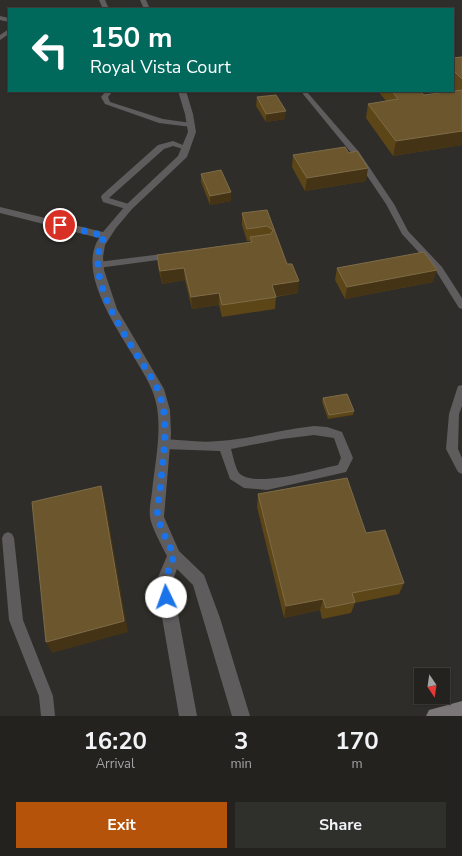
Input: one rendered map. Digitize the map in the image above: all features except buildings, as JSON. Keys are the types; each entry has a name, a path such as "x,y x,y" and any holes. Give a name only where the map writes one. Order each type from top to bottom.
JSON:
{"main road":[{"path":"435,716 462,710"}],"street":[{"path":"182,92 192,132 182,157 129,207 112,226 100,245 98,265 103,287 111,309 158,389 164,410 164,444 158,517 174,556 199,580 212,618 241,716"},
{"path":"0,210 105,236"},
{"path":"174,556 164,582 188,716"}],"lane":[{"path":"0,38 8,32"},
{"path":"109,92 104,97 107,103 162,121 191,124"},
{"path":"305,93 356,154 390,204 405,232 439,269 462,306"},
{"path":"129,207 108,201 105,197 161,147 173,143 186,148"},
{"path":"98,265 182,254"},
{"path":"462,389 454,414 452,449 462,469"},
{"path":"164,444 224,446 308,431 325,430 338,435 346,458 342,469 335,471 267,485 244,483 234,475 224,446"},
{"path":"8,538 16,620 46,696 48,716"}],"route":[{"path":"60,225 105,236 100,245 98,256 99,270 103,287 111,309 127,339 158,389 164,410 164,434 158,517 174,556 164,582 166,597"}]}
